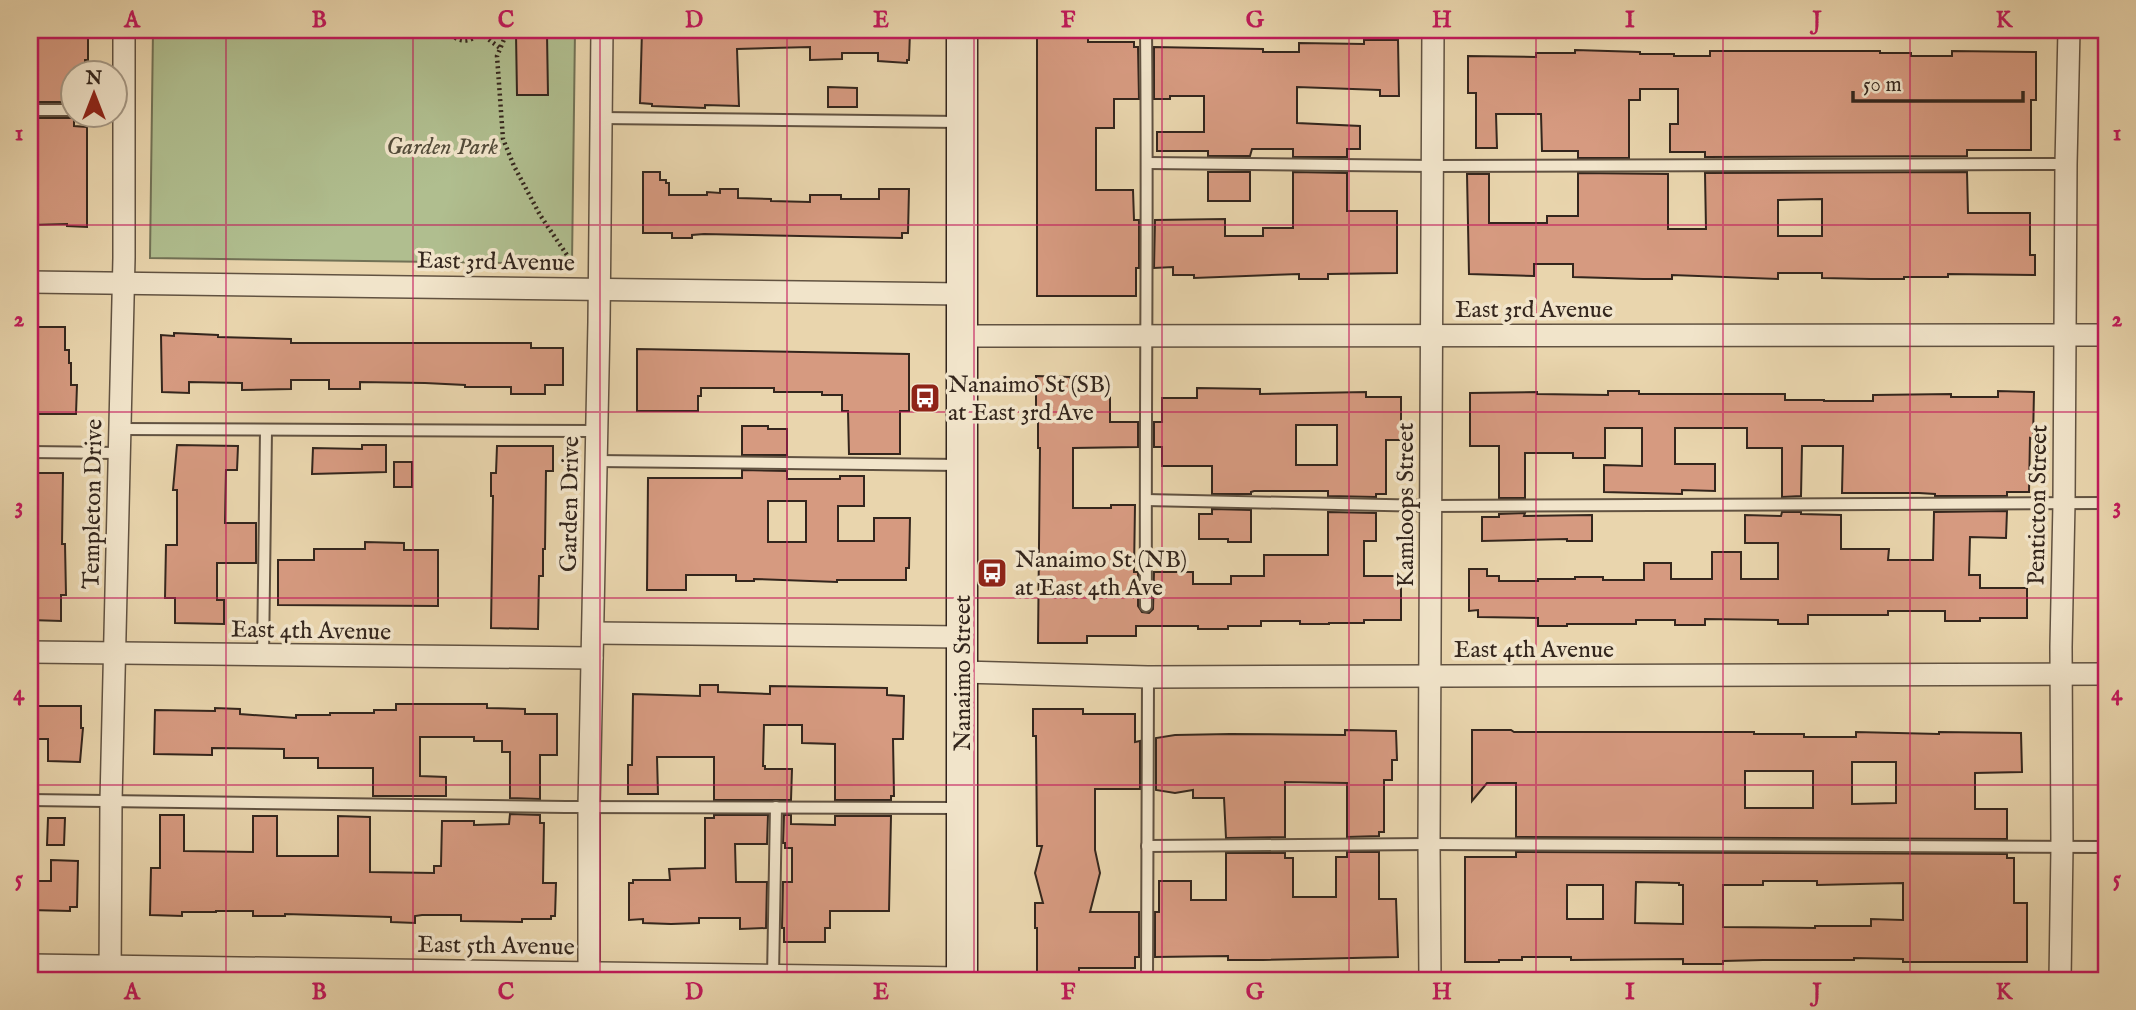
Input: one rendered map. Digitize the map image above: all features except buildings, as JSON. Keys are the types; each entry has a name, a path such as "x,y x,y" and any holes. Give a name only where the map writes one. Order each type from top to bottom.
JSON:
{"main road":[{"name":"Nanaimo Street","path":"962,30 962,979"}],"street":[{"name":"Templeton Drive","path":"122,60 124,30"},
{"name":"Garden Drive","path":"589,977 589,807 602,30"},
{"name":"Kamloops Street","path":"1430,980 1433,30"},
{"name":"Penticton Street","path":"2060,980 2060,675 2069,30"},
{"name":"Templeton Drive","path":"110,973 111,801 123,283 120,130"},
{"name":"East 3rd Avenue","path":"30,282 962,294"},
{"name":"East 3rd Avenue","path":"962,336 2106,335"},
{"path":"593,633 962,637"},
{"name":"East 4th Avenue","path":"30,652 592,658"},
{"name":"East 4th Avenue","path":"962,673 1148,677 2106,674"},
{"name":"East 5th Avenue","path":"30,965 110,973 962,979"}],"lane":[{"path":"1146,30 1146,606"},
{"path":"30,110 60,110"},
{"path":"601,118 962,122"},
{"path":"1147,163 1433,166 2066,164"},
{"path":"120,429 597,431"},
{"path":"263,656 267,430"},
{"path":"30,452 119,453"},
{"path":"596,461 962,465"},
{"path":"1146,500 1431,506 2106,503"},
{"path":"1147,980 1148,677"},
{"path":"30,800 589,807 962,808"},
{"path":"773,976 776,807"},
{"path":"1147,846 1429,844 2106,847"}],"path":[{"path":"447,30 452,36 464,41 476,37 481,31 500,48"},
{"path":"508,30 497,56 503,139 540,215 573,264"}],"green space":[{"name":"Garden Park","path":"153,30 575,30 572,264 150,258"}],"place":[{"name":"Nanaimo St (SB) at East 3rd Ave","path":"925,398"},
{"name":"Nanaimo St (NB) at East 4th Ave","path":"992,573"}]}
